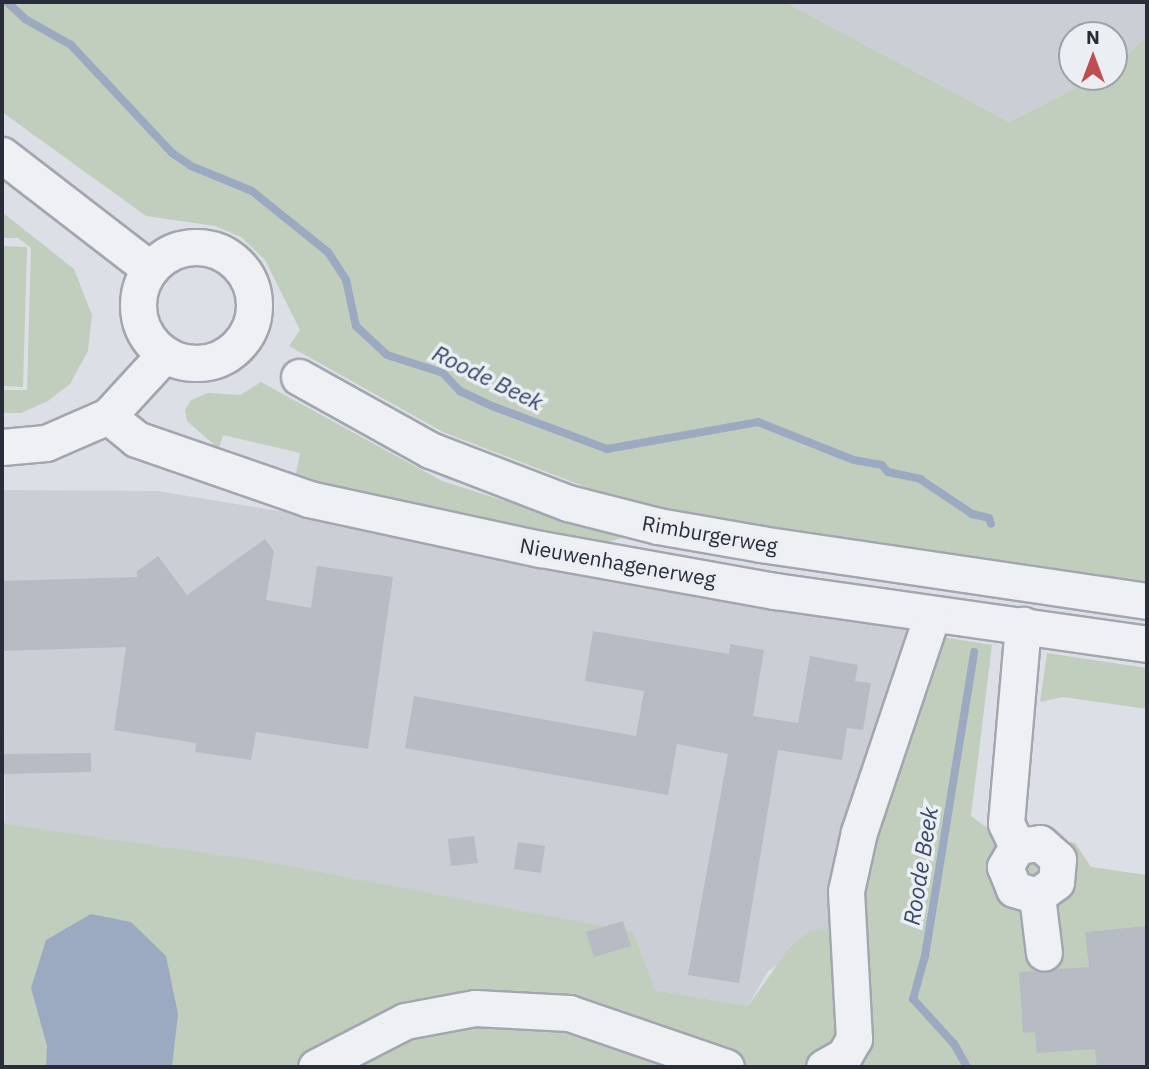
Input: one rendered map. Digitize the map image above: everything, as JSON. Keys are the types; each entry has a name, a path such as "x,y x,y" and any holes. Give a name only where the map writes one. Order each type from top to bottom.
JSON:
{"street":[{"path":"2,155 150,269"},
{"path":"185,248 212,250 245,274 254,300 244,339 221,358 192,363 165,354 152,344 139,315 142,283 150,269 185,248"},
{"path":"2,447 46,443 108,416 165,354"},
{"name":"Rimburgerweg","path":"299,377 430,450 513,485 581,506 657,526 761,544 1147,601"},
{"name":"Nieuwenhagenerweg","path":"108,416 136,439 309,499 541,549 932,615 1023,625 1147,644"},
{"path":"824,1067 844,1056 854,1039 846,891 859,832 932,615"},
{"path":"1023,625 1006,822 1017,846 1040,843 1058,859 1056,882 1037,896 1044,953"},
{"path":"316,1067 405,1021 475,1008 569,1013 726,1067"}],"shaded area":[{"path":"785,2 1147,2 1147,40 1128,57 1128,21 1058,21 1058,91 1070,91 1009,122"},
{"path":"2,490 157,491 334,520 936,636 844,925 768,971 748,1006 655,990 5,824"}],"green space":[{"path":"2,2 785,2 1009,122 1070,91 1128,91 1128,55 1147,36 1147,583 778,532 619,500 443,432 289,346 300,330 265,260 241,237 215,226 146,216 2,112"},
{"path":"2,212 74,269 92,315 88,351 70,384 48,401 21,413 2,413 2,390 27,390 31,248 18,238 2,238"},
{"path":"2,246 27,247 23,387 2,386"},
{"path":"261,382 442,481 622,538 597,545 295,478 300,453 223,435 219,449 187,421 185,410 191,400 208,393 240,395"},
{"path":"936,636 992,645 971,816 986,827 1075,843 1091,867 1147,875 1147,1067 2,1067 2,814 5,824 263,861 633,932 655,990 748,1006 790,947 808,932 844,925"},
{"path":"1047,653 1147,668 1147,709 1063,697 1040,702"}],"water":[{"path":"91,914 131,922 166,956 178,1014 172,1067 46,1067 47,1046 31,988 46,940"}],"building":[{"path":"265,539 274,551 266,600 311,608 317,566 393,577 368,749 256,732 251,760 195,752 196,743 114,730 126,647 2,651 2,581 137,577 137,571 158,556 187,595"},
{"path":"593,631 729,654 730,644 764,650 753,716 798,723 810,656 858,665 855,681 871,683 863,730 847,728 842,760 778,750 739,983 688,975 728,754 677,744 668,795 405,748 414,696 636,736 644,691 585,681"},
{"path":"91,753 91,772 2,774 2,754"},
{"path":"474,836 478,863 451,866 448,839"},
{"path":"518,842 545,846 541,873 514,869"},
{"path":"623,921 631,946 594,957 586,932"},
{"path":"1147,926 1147,1067 1097,1067 1095,1049 1037,1053 1035,1032 1023,1033 1019,972 1089,967 1085,932"}],"waterway":[{"name":"Roode Beek","path":"7,2 25,19 71,45 172,153 191,166 252,191 328,252 346,280 356,326 387,355 443,373 460,391 492,406 607,449 758,422 854,460 882,465 888,472 920,479 972,514 989,518 991,524"},
{"name":"Roode Beek","path":"967,1067 954,1044 913,999 925,956 974,652"}]}
